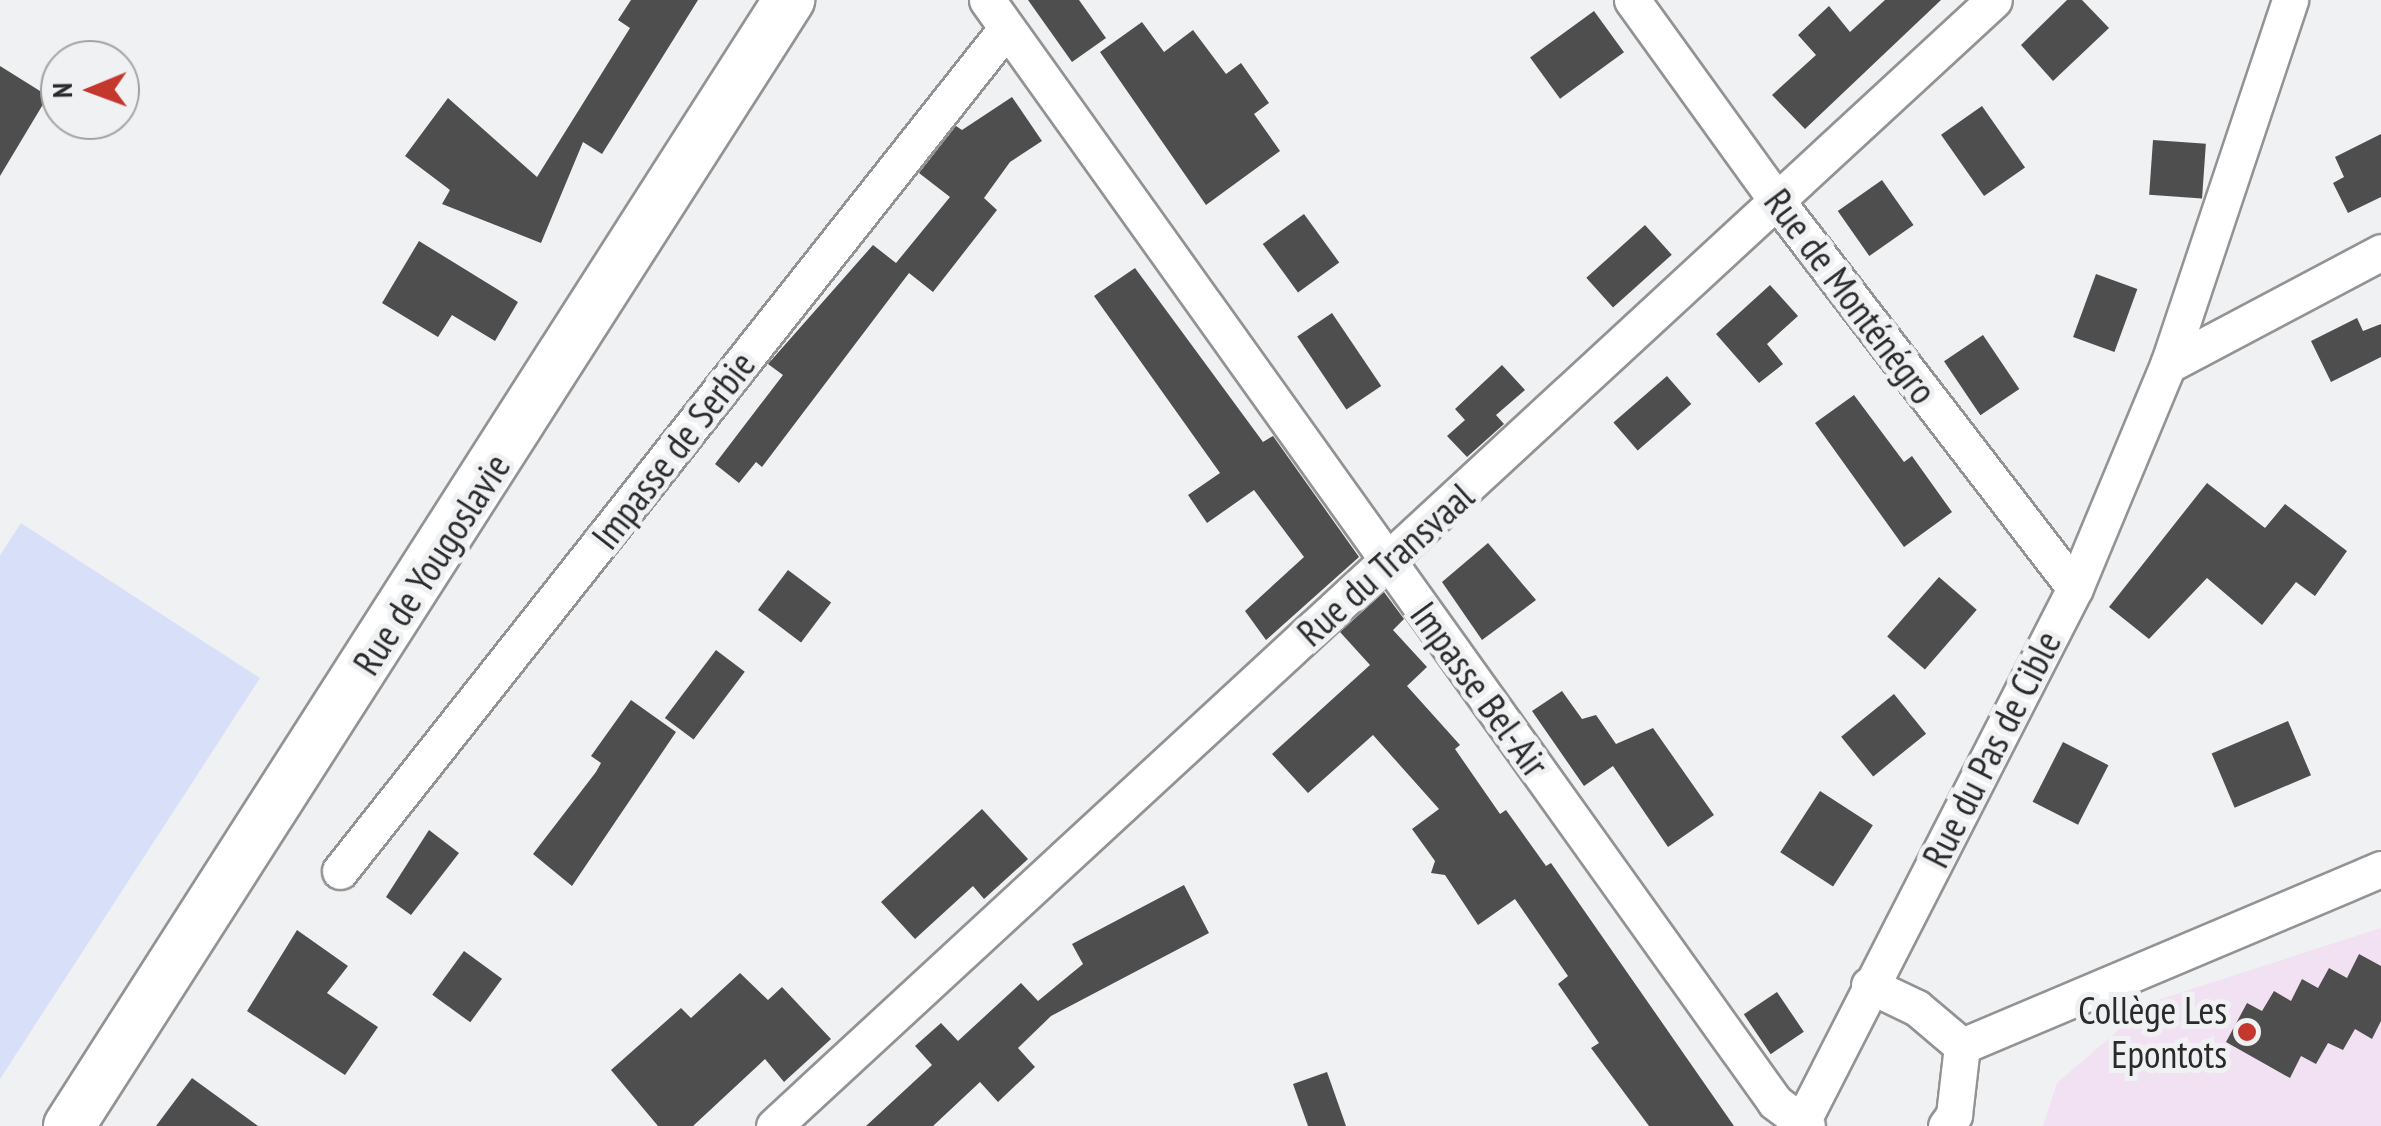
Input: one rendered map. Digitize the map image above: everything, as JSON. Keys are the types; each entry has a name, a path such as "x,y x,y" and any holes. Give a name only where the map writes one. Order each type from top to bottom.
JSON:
{"main road":[{"name":"Rue de Yougoslavie","path":"69,1126 789,0"}],"street":[{"name":"Rue de Monténégro","path":"1632,0 1779,204 2075,588"},
{"name":"Rue du Transvaal","path":"774,1126 1779,204 1994,0"},
{"name":"Rue du Pas de Cible","path":"1803,1125 1869,984 2075,588 2168,365 2290,0"},
{"name":"Impasse Bel-Air","path":"996,15 1775,1102 1803,1125"},
{"name":"Impasse de Serbie","path":"340,871 996,15"},
{"path":"2168,365 2381,252"},
{"path":"1962,1046 2381,869"},
{"path":"1869,984 1917,1008 1962,1046"},
{"path":"1946,1126 1954,1115 1962,1046"}],"shaded area":[{"path":"21,523 260,678 0,1079 0,555"},
{"name":"Collège Les Epontots","path":"2381,928 2381,1126 2043,1126 2057,1083 2151,1002"}],"building":[{"path":"631,0 698,0 602,154 583,142 541,243 442,204 450,190 405,156 448,98 537,177 630,28 618,20"},
{"path":"1028,0 1079,0 1106,38 1072,62"},
{"path":"1885,0 1941,0 1805,129 1772,95 1816,55 1798,35 1829,6 1850,32"},
{"path":"2067,0 2082,0 2109,28 2053,81 2021,45"},
{"path":"1594,11 1624,52 1560,99 1530,57"},
{"path":"1142,22 1164,52 1193,30 1226,74 1241,63 1269,103 1254,114 1280,151 1206,205 1100,52"},
{"path":"0,66 40,91 40,109 0,176"},
{"path":"1012,97 1042,141 1010,162 984,198 997,210 933,292 909,273 762,467 756,462 739,483 715,464 783,375 768,364 873,245 896,263 950,197 919,173 956,126 962,130"},
{"path":"1982,106 2025,167 1984,196 1941,135"},
{"path":"2381,134 2381,197 2348,213 2333,183 2344,177 2335,157"},
{"path":"2153,140 2206,144 2202,199 2149,195"},
{"path":"1882,180 1914,225 1869,256 1838,211"},
{"path":"1304,214 1339,263 1298,293 1263,244"},
{"path":"1645,225 1672,255 1613,308 1586,278"},
{"path":"419,241 518,302 495,341 452,315 438,337 382,303"},
{"path":"1135,268 1263,442 1273,436 1359,557 1266,640 1245,611 1304,557 1254,490 1207,523 1188,495 1220,473 1094,296"},
{"path":"2096,274 2137,289 2114,352 2073,337"},
{"path":"1770,285 1798,316 1767,344 1783,364 1759,383 1716,334"},
{"path":"1332,313 1381,386 1346,409 1297,336"},
{"path":"2357,318 2363,331 2381,324 2381,357 2331,382 2311,341"},
{"path":"1983,335 2019,389 1980,415 1944,361"},
{"path":"1502,365 1525,390 1496,415 1504,424 1467,457 1447,436 1465,420 1455,409"},
{"path":"1667,376 1691,404 1638,451 1613,423"},
{"path":"1854,395 1904,462 1912,456 1952,512 1904,547 1815,423"},
{"path":"2207,483 2265,528 2285,504 2347,551 2315,596 2296,582 2262,625 2207,578 2149,639 2109,607"},
{"path":"1488,543 1536,600 1482,640 1442,582"},
{"path":"788,570 831,602 801,642 758,610"},
{"path":"1939,577 1977,610 1925,669 1887,637"},
{"path":"1384,592 1404,619 1393,630 1427,667 1407,686 1460,745 1455,749 1500,814 1506,810 1546,866 1551,863 1734,1126 1649,1126 1591,1048 1599,1043 1558,984 1568,976 1515,899 1478,925 1445,875 1431,873 1435,861 1412,829 1439,809 1373,735 1308,793 1272,754 1370,665 1340,632"},
{"path":"716,650 745,672 694,740 665,718"},
{"path":"1562,691 1582,719 1596,715 1616,744 1653,728 1714,815 1668,847 1613,766 1584,786 1532,711"},
{"path":"1894,694 1926,734 1873,776 1841,737"},
{"path":"631,700 676,732 572,886 533,854 596,772 601,763 591,756"},
{"path":"2288,721 2311,775 2235,808 2212,753"},
{"path":"2063,742 2108,765 2078,825 2033,802"},
{"path":"1820,791 1873,825 1833,887 1780,852"},
{"path":"982,809 1028,859 984,899 973,886 915,939 881,902"},
{"path":"429,830 459,853 411,915 386,897"},
{"path":"1184,885 1209,933 1051,1016 1018,1048 1035,1067 998,1102 980,1082 933,1126 866,1126 932,1065 915,1046 941,1023 958,1041 1021,983 1038,1001 1083,964 1072,944"},
{"path":"297,930 348,966 327,993 378,1027 345,1075 247,1011"},
{"path":"464,951 502,979 470,1022 432,995"},
{"path":"2359,954 2381,966 2381,1021 2372,1039 2355,1029 2343,1050 2328,1043 2316,1064 2301,1056 2290,1078 2226,1042 2247,1003 2262,1011 2274,991 2291,1001 2302,979 2318,988 2329,968 2347,978"},
{"path":"740,973 768,1000 782,987 831,1039 784,1082 765,1059 693,1126 658,1126 611,1070 681,1008 691,1018"},
{"path":"1777,992 1804,1032 1771,1054 1744,1014"},
{"path":"1327,1072 1346,1126 1308,1126 1293,1084"},
{"path":"192,1078 258,1126 156,1126"}],"place":[{"name":"Collège Les Epontots","path":"2247,1032"}]}
